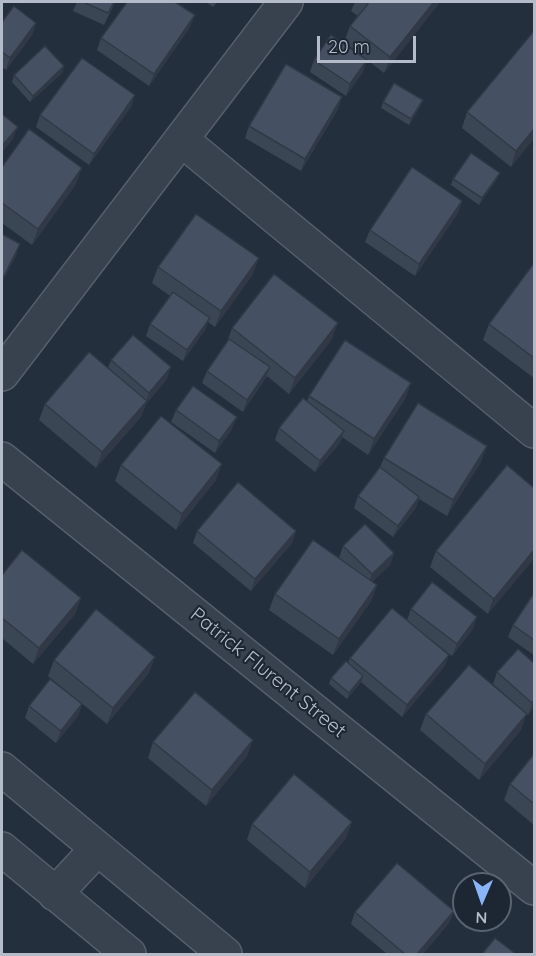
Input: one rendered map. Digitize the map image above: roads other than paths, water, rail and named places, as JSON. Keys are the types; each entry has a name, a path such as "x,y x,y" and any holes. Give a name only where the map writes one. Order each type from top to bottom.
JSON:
{"street":[{"path":"2,374 286,2"},
{"path":"182,140 534,431"},
{"name":"Patrick Flurent Street","path":"2,459 534,888"},
{"path":"2,769 225,954"},
{"path":"2,849 129,954"},
{"path":"55,894 97,849"}]}
